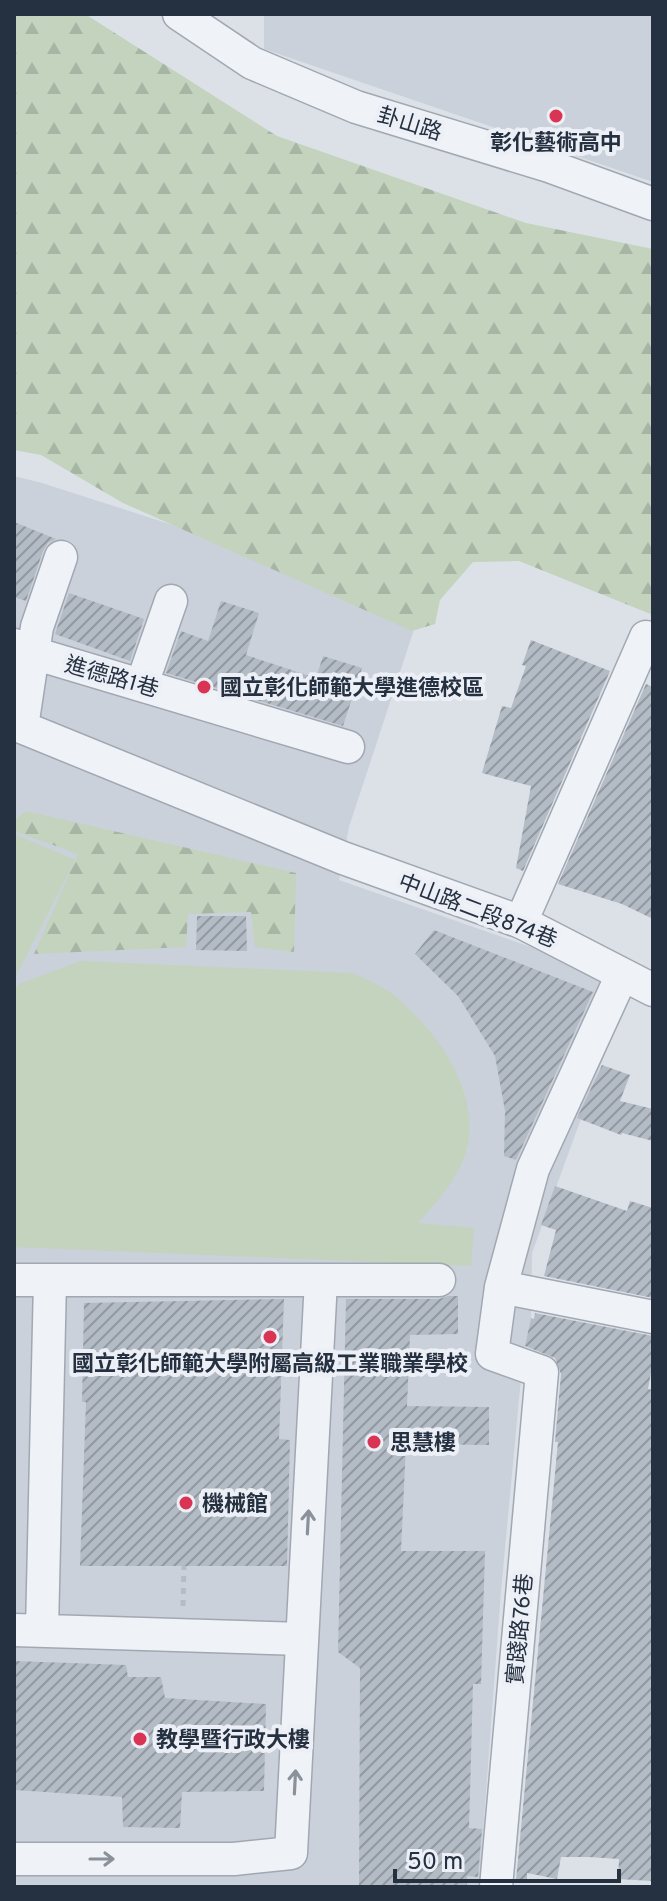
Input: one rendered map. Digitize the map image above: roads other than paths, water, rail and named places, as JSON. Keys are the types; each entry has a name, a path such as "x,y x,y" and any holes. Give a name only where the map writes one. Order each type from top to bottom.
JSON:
{"street":[{"name":"卦山路","path":"179,14 252,63 356,107 549,166 653,204"},
{"path":"18,726 24,649 37,627 61,557"},
{"path":"142,684 171,601"},
{"path":"521,922 646,637"},
{"name":"進德路1巷","path":"24,649 348,747"},
{"name":"中山路二段874巷","path":"18,726 343,858 521,922 653,990"},
{"path":"622,975 533,1169 501,1287 653,1317"},
{"path":"14,1280 439,1280"},
{"path":"50,1280 28,1630 302,1639"},
{"path":"20,1868 234,1859 291,1853 321,1280"},
{"name":"實踐路76巷","path":"496,1887 542,1372 492,1354 501,1287"}],"place":[{"name":"彰化藝術高中","path":"556,116"},
{"name":"國立彰化師範大學進德校區","path":"204,687"},
{"name":"國立彰化師範大學附屬高級工業職業學校","path":"270,1337"},
{"name":"思慧樓","path":"374,1442"},
{"name":"機械館","path":"186,1503"},
{"name":"教學暨行政大樓","path":"140,1739"}]}
